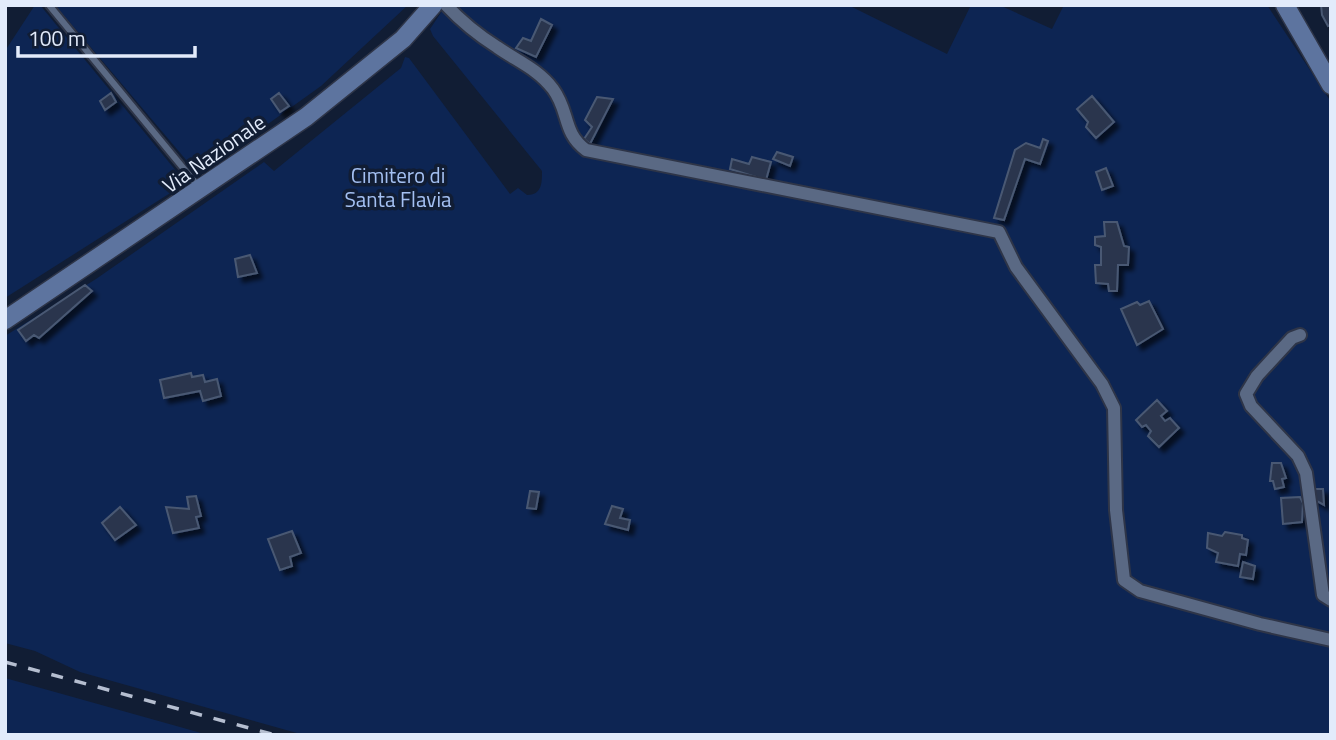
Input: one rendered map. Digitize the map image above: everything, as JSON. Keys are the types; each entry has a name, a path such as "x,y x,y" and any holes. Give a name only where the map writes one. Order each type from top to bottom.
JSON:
{"main road":[{"name":"Via Nazionale","path":"5,320 202,190 369,68 403,39 433,5"},
{"path":"1285,5 1331,85"}],"street":[{"path":"446,5 459,20 497,48 537,71 555,91 572,140 586,150 999,232 1016,267 1102,384 1114,408 1116,510 1125,580 1140,590 1260,624 1331,640"},
{"path":"1300,335 1292,338 1257,376 1246,394 1251,406 1298,456 1306,473 1319,578 1323,596 1331,600"}],"lane":[{"path":"49,5 202,190"}],"green space":[{"path":"35,5 40,5 186,183 5,298 5,51"},
{"path":"55,5 408,5 321,86 198,174"},
{"name":"Cimitero di Santa Flavia","path":"446,5 848,5 947,54 971,5 999,5 1052,29 1064,5 1267,5 1331,102 1331,735 304,735 80,672 35,651 5,643 5,336 96,279 264,162 274,171 401,68 405,57 409,58 510,194 518,188 527,195 538,191 542,171 433,36 430,29"},
{"path":"5,678 180,727 208,735 5,735"}],"building":[{"path":"1321,5 1331,5 1331,25 1328,26 1322,15"},
{"path":"541,19 552,25 536,57 516,48 523,38 531,41"},
{"path":"111,93 116,102 105,110 100,101"},
{"path":"279,93 289,106 280,112 271,99"},
{"path":"1092,96 1114,122 1096,138 1086,127 1088,122 1077,109"},
{"path":"597,97 613,99 590,144 584,139 592,127 585,120"},
{"path":"1043,139 1048,141 1040,164 1025,159 1004,220 994,218 1015,150 1026,143 1040,148"},
{"path":"777,152 793,157 790,166 773,159"},
{"path":"752,157 771,162 766,180 730,169 732,159 749,164"},
{"path":"1106,168 1113,186 1102,190 1096,172"},
{"path":"1104,222 1117,222 1124,246 1129,247 1128,265 1118,265 1117,291 1109,291 1108,284 1096,283 1095,265 1101,265 1101,247 1095,245 1095,237 1105,236"},
{"path":"250,255 257,273 238,277 235,259"},
{"path":"85,285 92,291 39,338 34,335 26,341 18,330"},
{"path":"1149,301 1163,329 1137,345 1121,309 1137,302 1140,305"},
{"path":"191,373 192,377 203,375 205,382 217,379 221,396 203,401 200,391 164,398 160,380"},
{"path":"1157,400 1167,411 1161,416 1165,421 1170,418 1179,428 1159,447 1148,436 1151,431 1146,425 1142,427 1136,420"},
{"path":"1272,463 1281,463 1286,478 1282,479 1284,487 1275,489 1273,481 1270,481"},
{"path":"1311,489 1323,489 1324,505 1311,498"},
{"path":"530,491 539,492 536,509 527,508"},
{"path":"196,496 201,516 196,517 199,528 173,533 166,507 189,509 187,497"},
{"path":"1300,497 1303,503 1302,522 1283,524 1281,498"},
{"path":"612,506 623,509 620,518 630,520 628,530 605,524"},
{"path":"120,507 136,525 115,540 102,523"},
{"path":"292,531 301,553 290,557 292,566 280,570 268,539"},
{"path":"1225,532 1242,535 1242,538 1248,540 1246,555 1240,554 1238,566 1216,562 1218,553 1207,548 1208,533 1222,536"},
{"path":"1243,562 1255,566 1253,579 1240,577"}],"railway":[{"path":"5,662 275,735"}]}
